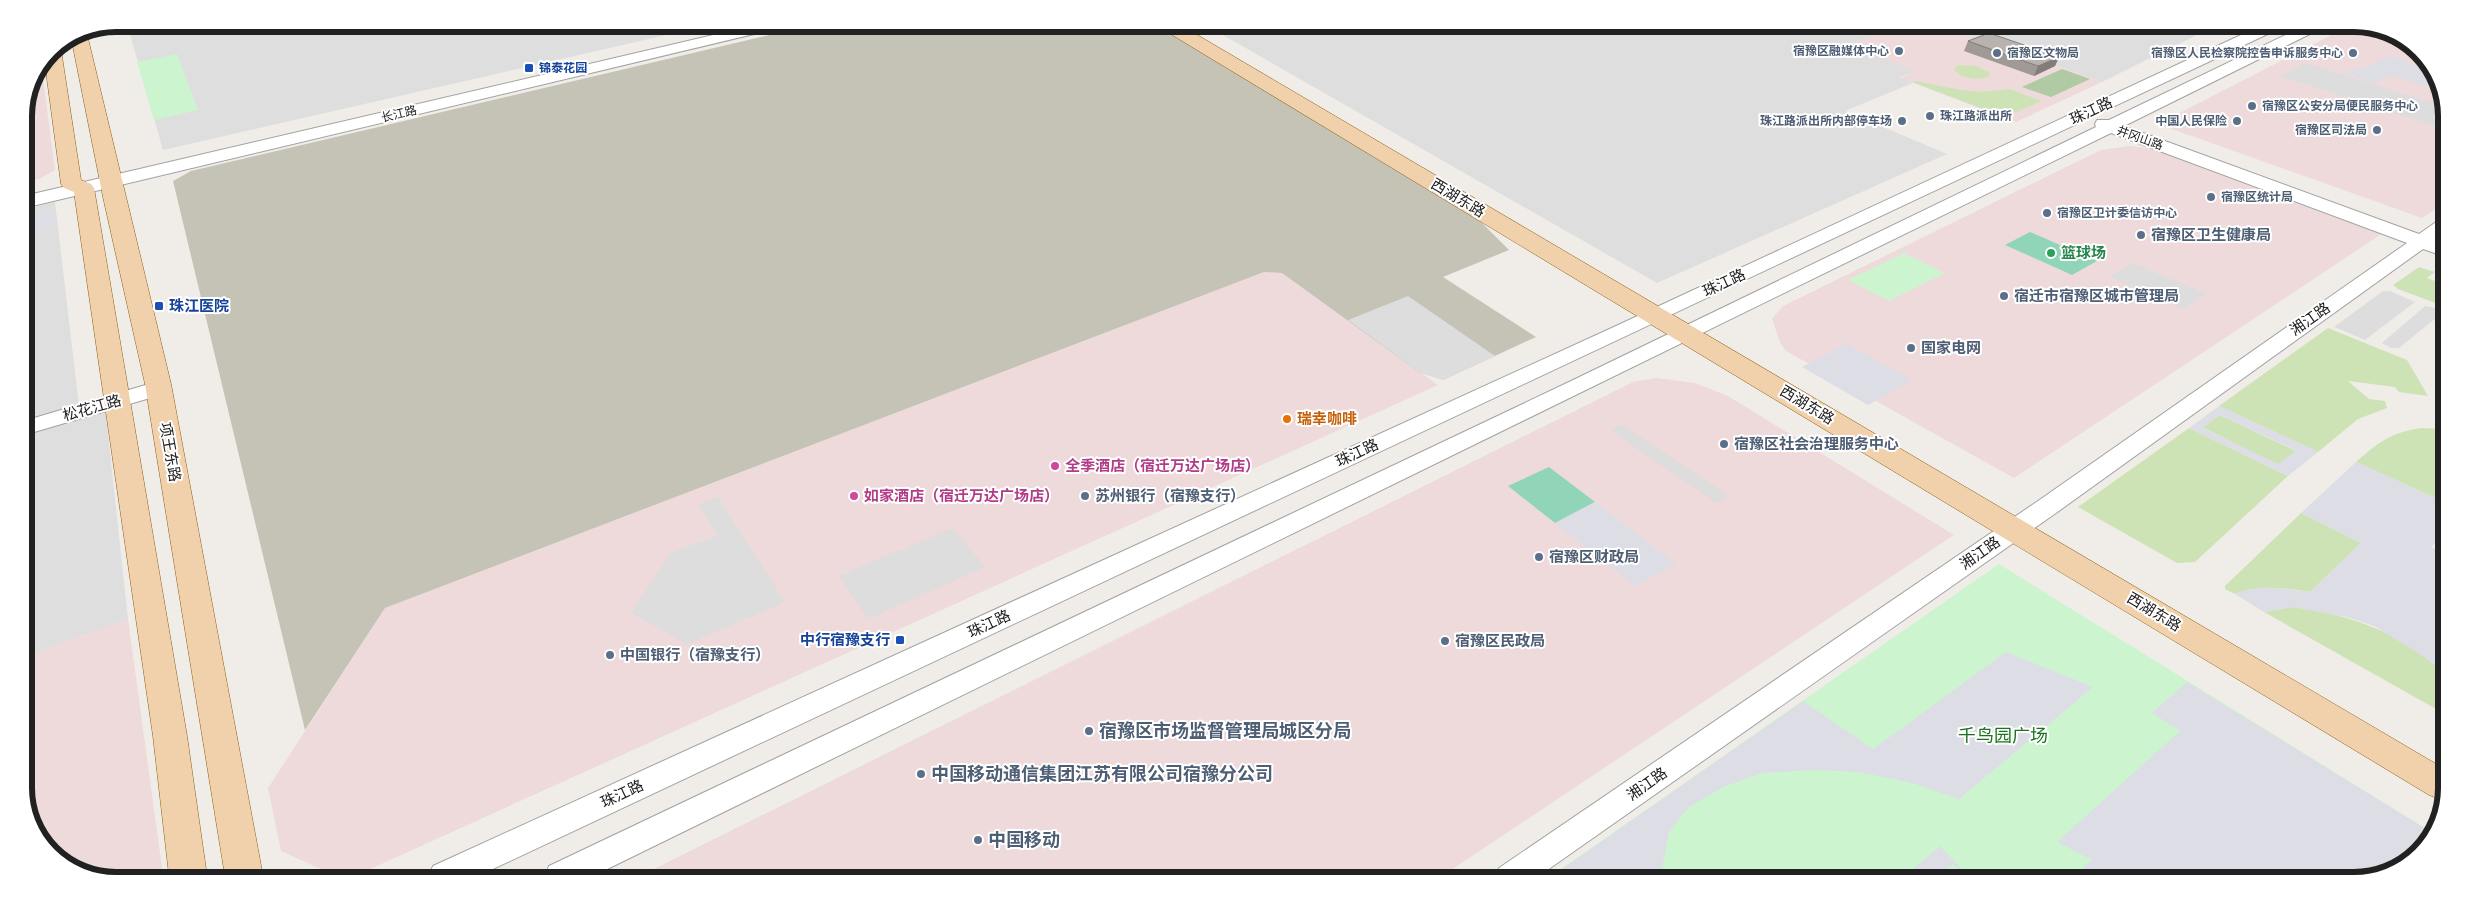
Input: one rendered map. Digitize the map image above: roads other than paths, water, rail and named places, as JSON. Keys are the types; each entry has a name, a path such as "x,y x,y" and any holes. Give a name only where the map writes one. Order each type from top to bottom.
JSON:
{"main road":[{"name":"西湖东路","path":"1180,32 2022,524 2438,763"},
{"name":"西湖东路","path":"1198,32 1661,312"},
{"name":"项王东路","path":"81,41 159,386 243,872"},
{"path":"54,61 117,398 170,736 187,872"},
{"name":"西湖东路","path":"2022,524 2438,784"}],"street":[{"name":"长江路","path":"32,200 111,178 724,32"},
{"name":"长江路","path":"111,178 745,32"},
{"name":"珠江路","path":"454,872 1661,312 2258,32"},
{"name":"珠江路","path":"570,872 2114,126 2153,119 2303,32"},
{"name":"井冈山路","path":"2083,114 2253,176 2438,239"},
{"path":"2153,119 2172,139 2253,176"},
{"path":"2064,150 2094,142 2135,143 2253,176"},
{"name":"长江路","path":"32,193 78,186"},
{"name":"湘江路","path":"1520,872 2438,239"},
{"name":"松花江路","path":"32,421 159,386"},
{"name":"松花江路","path":"32,425 117,398"}],"place":[{"name":"宿豫区融媒体中心","path":"1899,51"},
{"name":"宿豫区文物局","path":"1997,53"},
{"name":"宿豫区人民检察院控告申诉服务中心","path":"2353,53"},
{"name":"锦泰花园","path":"529,68"},
{"name":"宿豫区公安分局便民服务中心","path":"2252,106"},
{"name":"珠江路派出所","path":"1930,116"},
{"name":"珠江路派出所内部停车场","path":"1902,121"},
{"name":"中国人民保险","path":"2237,121"},
{"name":"宿豫区司法局","path":"2377,130"},
{"name":"宿豫区统计局","path":"2211,197"},
{"name":"宿豫区卫计委信访中心","path":"2047,213"},
{"name":"宿豫区卫生健康局","path":"2141,235"},
{"name":"篮球场","path":"2051,253"},
{"name":"宿迁市宿豫区城市管理局","path":"2004,296"},
{"name":"珠江医院","path":"159,306"},
{"name":"国家电网","path":"1911,348"},
{"name":"瑞幸咖啡","path":"1287,419"},
{"name":"宿豫区社会治理服务中心","path":"1724,444"},
{"name":"全季酒店（宿迁万达广场店）","path":"1055,466"},
{"name":"如家酒店（宿迁万达广场店）","path":"854,496"},
{"name":"苏州银行（宿豫支行）","path":"1085,496"},
{"name":"宿豫区财政局","path":"1539,557"},
{"name":"中行宿豫支行","path":"900,640"},
{"name":"宿豫区民政局","path":"1445,641"},
{"name":"中国银行（宿豫支行）","path":"610,655"},
{"name":"宿豫区市场监督管理局城区分局","path":"1089,731"},
{"name":"中国移动通信集团江苏有限公司宿豫分公司","path":"921,774"},
{"name":"中国移动","path":"978,840"}],"park label":[{"name":"千鸟园广场","path":"2003,736"}]}
